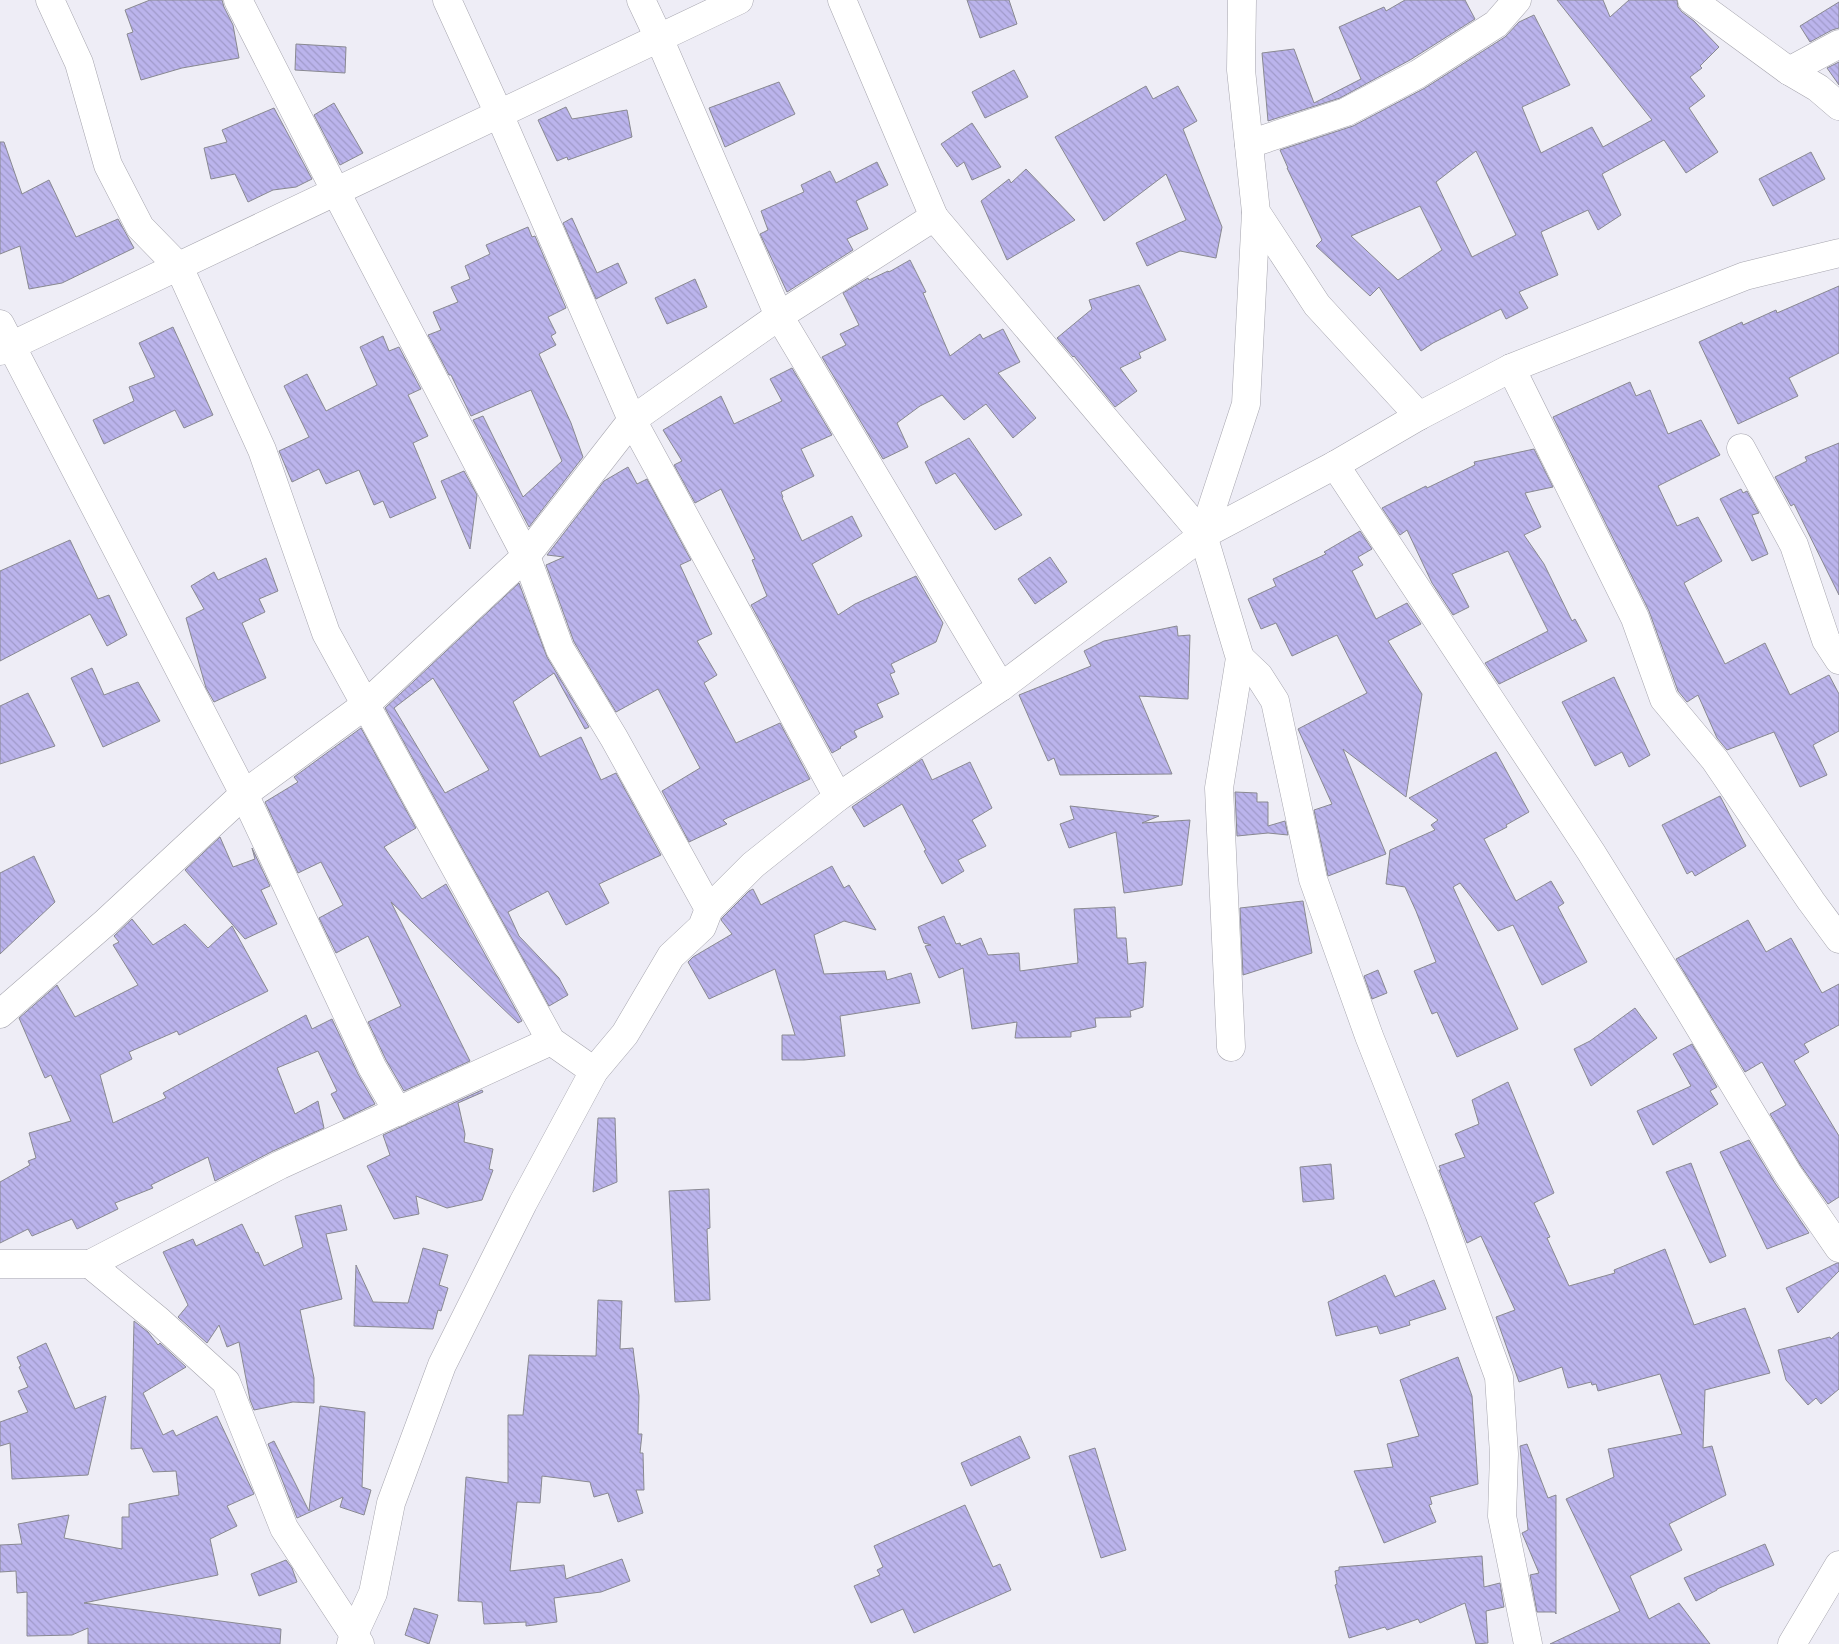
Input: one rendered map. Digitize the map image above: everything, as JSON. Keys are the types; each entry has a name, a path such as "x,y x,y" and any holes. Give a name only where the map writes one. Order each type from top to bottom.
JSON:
{"street":[{"path":"50,0 79,63 108,165 140,226 179,267 262,450 326,633 364,706 551,1041 594,1071"},
{"path":"238,0 526,556 560,649 614,738 709,909"},
{"path":"447,0 499,114 632,420 838,797"},
{"path":"641,0 779,316 1001,687"},
{"path":"398,1112 372,1066 244,794 4,340 179,267 739,0"},
{"path":"842,0 934,217 1203,535 1240,658 1219,788 1231,1047"},
{"path":"1203,535 1246,404 1256,212 1242,70 1242,0"},
{"path":"1249,144 1346,112 1418,74 1496,24 1517,0"},
{"path":"1692,0 1789,71 1818,88 1839,106"},
{"path":"1789,71 1839,44"},
{"path":"1256,212 1317,305 1419,416"},
{"path":"0,1014 106,922 244,794 364,706 526,556 632,420 779,316 934,217"},
{"path":"355,1641 373,1593 391,1503 442,1364 523,1204 594,1071 625,1034 671,956 702,927 709,909 753,864 838,797 1001,687 1203,535 1335,465 1419,416 1511,368 1745,276 1839,253"},
{"path":"1511,368 1635,618 1664,699 1714,760 1811,901 1839,938"},
{"path":"1741,448 1794,546 1826,640 1839,660"},
{"path":"1335,465 1591,852 1788,1174 1839,1248"},
{"path":"1240,658 1259,676 1275,701 1313,879 1369,1036 1439,1213 1500,1377 1504,1454 1502,1516 1528,1644"},
{"path":"0,1264 90,1264 280,1165 551,1041"},
{"path":"90,1264 159,1321 226,1382 284,1528 355,1641"},
{"path":"1792,1644 1839,1565"}],"building":[{"path":"150,0 222,0 233,25 239,58 182,68 141,80 127,34 133,32 125,10"},
{"path":"967,0 1009,0 1017,24 980,38"},
{"path":"1405,0 1465,0 1475,19 1410,60 1340,98 1268,121 1262,53 1294,49 1314,103 1361,79 1339,27 1384,7 1386,11"},
{"path":"1557,0 1603,0 1610,17 1629,0 1677,0 1678,7 1682,12 1694,21 1719,47 1700,66 1702,68 1690,77 1705,96 1689,108 1718,152 1686,173 1664,140 1602,174 1621,215 1598,230 1588,210 1541,232 1558,275 1519,292 1528,308 1506,319 1501,309 1433,343 1421,351 1379,287 1370,296 1316,246 1322,240 1280,150 1353,126 1425,88 1505,37 1519,22 1534,15 1570,85 1522,107 1541,153 1592,127 1603,147 1652,120","holes":["1476,151 1516,235 1472,257 1436,182","1420,206 1442,250 1398,280 1351,236"]},
{"path":"1839,2 1839,28 1810,42 1800,26"},
{"path":"296,44 346,47 345,73 295,70"},
{"path":"1839,62 1839,85 1827,68"},
{"path":"1014,70 1028,97 985,118 972,92"},
{"path":"779,82 795,114 725,147 709,108"},
{"path":"1146,86 1153,99 1178,86 1197,121 1183,129 1222,227 1216,258 1180,251 1147,266 1136,243 1186,220 1166,174 1104,221 1055,137"},
{"path":"334,103 363,153 340,165 314,115"},
{"path":"566,107 572,119 627,110 632,137 568,160 567,157 557,161 538,120"},
{"path":"274,108 312,179 296,187 273,190 248,202 235,174 211,179 204,148 227,142 222,130"},
{"path":"972,123 1001,167 972,180 964,162 957,167 941,144"},
{"path":"0,142 4,142 22,194 49,180 76,237 118,219 134,248 62,283 29,289 20,246 0,254"},
{"path":"1811,152 1825,179 1773,206 1759,179"},
{"path":"877,162 888,185 856,201 868,229 847,239 853,250 787,292 760,234 768,230 761,211 804,192 801,185 830,171 836,183"},
{"path":"1026,169 1075,220 1007,260 981,201 1009,179 1011,183"},
{"path":"572,218 597,273 618,263 627,283 596,299 563,223"},
{"path":"528,227 532,237 535,236 566,308 548,317 556,333 551,336 556,345 539,354 571,423 583,457 529,527 473,420 483,416 523,497 562,461 531,390 471,416 451,375 449,375 428,335 441,330 433,312 458,302 451,287 470,279 465,266 490,254 486,245"},
{"path":"910,260 926,292 923,293 950,356 980,334 983,339 1003,329 1020,362 998,373 1036,418 1013,438 986,404 964,420 942,395 920,406 897,423 908,447 883,459 822,357 846,345 840,334 859,325 843,293 868,278 869,280 889,272"},
{"path":"695,279 707,307 667,324 655,298"},
{"path":"1139,285 1166,340 1139,353 1141,358 1120,368 1137,391 1115,407 1057,338 1092,309 1089,300"},
{"path":"1839,286 1839,353 1789,378 1798,396 1738,424 1699,342 1742,322 1743,325 1776,310 1777,313"},
{"path":"173,327 213,415 184,428 175,410 104,444 93,420 134,401 129,387 155,377 139,343"},
{"path":"383,336 389,351 399,347 421,389 408,395 428,436 413,443 436,498 390,518 383,501 374,505 359,470 326,484 319,469 292,482 279,451 309,437 284,386 307,374 326,411 377,385 360,347"},
{"path":"792,368 832,435 801,449 814,476 781,492 782,498 802,541 852,516 862,536 812,564 838,615 855,604 916,576 943,623 936,642 891,664 895,672 890,674 899,694 877,704 883,717 854,731 857,737 832,753 751,605 767,596 752,560 755,559 721,489 695,503 674,465 682,461 663,430 721,396 734,424 782,401 770,379"},
{"path":"1630,382 1636,396 1650,390 1668,434 1701,420 1720,455 1658,486 1677,526 1698,517 1722,561 1684,583 1725,664 1765,643 1790,695 1829,675 1839,694 1839,731 1813,745 1827,775 1800,787 1774,732 1727,750 1717,738 1698,695 1687,702 1678,691 1649,611 1553,417"},
{"path":"969,438 1022,515 995,530 955,473 936,484 925,462"},
{"path":"1839,443 1839,595 1794,504 1791,506 1775,477 1807,461 1805,457"},
{"path":"1534,449 1553,487 1525,493 1541,527 1524,535 1544,564 1572,621 1575,619 1587,641 1499,684 1485,663 1548,631 1508,551 1452,574 1469,607 1453,615 1432,583 1407,530 1400,535 1382,508 1426,486 1427,488 1475,465 1474,462"},
{"path":"628,467 637,484 647,479 691,560 680,565 712,634 697,641 717,675 704,683 736,743 780,723 810,779 723,820 727,824 689,842 662,791 700,768 658,689 616,712 574,642 546,565 564,557 547,555 604,481"},
{"path":"464,471 477,495 470,549 441,481"},
{"path":"1741,489 1743,493 1747,491 1759,513 1752,515 1768,554 1752,561 1720,499"},
{"path":"1360,531 1372,549 1358,557 1363,565 1352,571 1376,619 1407,603 1421,624 1388,641 1422,694 1406,797 1343,749 1386,854 1328,876 1314,810 1332,804 1298,729 1367,693 1337,635 1292,656 1276,623 1261,629 1248,599 1276,586 1273,579 1326,554 1324,552"},
{"path":"70,540 98,599 109,595 127,635 107,646 90,614 0,661 0,571"},
{"path":"1050,557 1067,582 1035,604 1018,579"},
{"path":"266,558 278,591 259,599 265,612 242,623 266,678 214,702 206,688 186,618 204,609 191,586 214,572 218,580"},
{"path":"519,583 547,657 589,727 585,729 554,673 513,702 540,757 581,737 601,780 616,773 661,855 599,884 609,903 566,925 548,891 508,912 519,936 559,978 568,995 549,1006 385,708","holes":["433,678 489,770 445,793 394,708"]},
{"path":"1177,626 1178,636 1190,635 1188,699 1139,696 1172,774 1060,775 1054,758 1048,761 1019,695 1091,666 1084,651 1104,641"},
{"path":"92,668 104,695 138,682 160,721 103,747 71,678"},
{"path":"1614,677 1650,755 1629,767 1622,752 1595,766 1562,702"},
{"path":"28,693 55,746 0,764 0,706"},
{"path":"361,728 416,828 384,847 422,899 446,884 522,1021 518,1023 391,902 470,1061 404,1091 386,1060 368,1022 401,1006 368,936 336,953 319,918 343,905 321,862 298,873 265,802 298,782 294,777"},
{"path":"1496,752 1529,812 1506,825 1507,827 1484,839 1516,901 1551,881 1564,903 1558,907 1587,962 1542,985 1513,925 1498,931 1460,883 1453,887 1518,1029 1457,1057 1437,1012 1432,1014 1414,971 1436,962 1405,887 1386,884 1390,850 1435,830 1431,825 1438,820 1409,798"},
{"path":"922,759 932,780 970,762 992,808 972,820 986,846 958,860 964,871 942,884 902,804 864,827 852,807"},
{"path":"1235,792 1257,793 1257,802 1268,802 1268,826 1285,821 1288,835 1268,833 1237,836"},
{"path":"1720,796 1746,846 1695,876 1692,871 1687,874 1662,825"},
{"path":"1070,806 1159,816 1142,823 1190,820 1182,885 1124,893 1116,832 1069,848 1060,824 1074,819"},
{"path":"220,837 233,867 255,859 252,848 270,886 261,890 277,924 245,939 185,870"},
{"path":"34,856 55,902 0,954 0,873"},
{"path":"832,866 844,888 849,885 876,930 844,921 814,935 824,974 885,971 887,980 911,973 920,1003 840,1016 845,1056 782,1060 782,1035 795,1035 775,969 709,999 688,962 693,957 732,934 721,920 749,891 753,889 761,905"},
{"path":"1303,901 1312,953 1243,975 1240,908"},
{"path":"1115,907 1117,938 1126,938 1128,964 1146,962 1143,1007 1130,1011 1131,1017 1095,1018 1096,1027 1071,1032 1071,1037 1015,1038 1017,1022 972,1029 963,968 939,978 925,946 931,945 924,943 918,927 944,916 956,944 960,943 961,946 981,938 988,955 1019,953 1020,971 1078,963 1074,909"},
{"path":"132,919 153,945 185,924 208,948 232,926 268,991 179,1035 177,1031 129,1052 132,1059 100,1075 113,1123 166,1098 163,1093 306,1015 312,1029 332,1019 358,1074 375,1104 344,1119 331,1094 337,1091 318,1051 277,1068 295,1114 318,1101 324,1128 273,1151 215,1181 208,1157 151,1185 153,1188 115,1203 118,1209 77,1229 72,1219 32,1236 28,1229 0,1243 0,1182 30,1165 28,1161 36,1158 29,1133 71,1121 51,1075 45,1078 19,1018 57,985 75,1017 138,985 113,945 119,942 114,936"},
{"path":"1748,920 1766,952 1791,938 1822,993 1839,984 1839,1025 1804,1044 1809,1052 1794,1061 1839,1136 1839,1197 1828,1204 1801,1166 1770,1114 1786,1105 1762,1062 1745,1072 1676,959"},
{"path":"1378,970 1387,993 1372,999 1364,976"},
{"path":"1635,1008 1657,1038 1591,1086 1574,1049 1590,1041"},
{"path":"1692,1044 1717,1087 1710,1091 1718,1104 1653,1145 1637,1111 1691,1086 1673,1054"},
{"path":"1508,1082 1554,1193 1534,1203 1550,1237 1547,1238 1569,1286 1615,1273 1614,1270 1665,1249 1694,1325 1745,1308 1770,1373 1705,1390 1703,1448 1712,1446 1726,1495 1669,1524 1682,1550 1630,1576 1649,1619 1679,1603 1710,1644 1550,1644 1620,1611 1566,1499 1614,1477 1608,1449 1682,1434 1660,1374 1598,1391 1596,1384 1592,1385 1591,1382 1568,1388 1562,1367 1519,1382 1496,1317 1515,1310 1481,1236 1467,1243 1439,1170 1441,1170 1439,1166 1465,1157 1455,1134 1479,1124 1472,1100"},
{"path":"482,1090 483,1092 458,1103 465,1134 464,1142 493,1149 489,1169 493,1170 482,1200 447,1208 416,1196 419,1214 394,1219 367,1166 390,1155 383,1135"},
{"path":"598,1118 615,1118 617,1182 593,1192"},
{"path":"1749,1140 1809,1233 1767,1249 1720,1152"},
{"path":"1691,1163 1726,1256 1710,1263 1666,1172"},
{"path":"1331,1164 1334,1199 1303,1202 1300,1167"},
{"path":"709,1189 710,1228 707,1229 710,1300 675,1302 669,1191"},
{"path":"341,1205 347,1230 326,1234 342,1299 300,1310 314,1378 314,1403 293,1402 254,1410 250,1400 239,1342 227,1347 219,1325 207,1343 178,1317 188,1305 163,1252 193,1239 196,1246 242,1224 264,1266 303,1247 295,1216"},
{"path":"423,1248 448,1255 439,1285 448,1288 441,1311 438,1310 433,1329 354,1326 356,1265 373,1302 408,1303"},
{"path":"1839,1263 1839,1271 1798,1313 1786,1288"},
{"path":"1385,1275 1395,1297 1434,1280 1446,1309 1409,1321 1410,1325 1380,1334 1377,1326 1336,1336 1328,1302"},
{"path":"598,1300 622,1301 620,1349 633,1348 639,1396 638,1434 642,1434 640,1453 643,1453 644,1490 636,1490 643,1513 618,1522 608,1493 594,1497 590,1482 542,1476 540,1503 517,1502 510,1571 564,1565 566,1579 622,1559 630,1581 601,1592 554,1598 557,1622 526,1626 526,1622 484,1624 482,1602 458,1601 466,1477 508,1483 508,1415 523,1415 529,1355 596,1356"},
{"path":"134,1321 148,1332 158,1345 160,1343 186,1367 143,1393 163,1435 173,1430 176,1436 217,1416 254,1494 227,1506 237,1526 210,1539 218,1575 84,1603 281,1629 280,1644 88,1644 88,1628 72,1635 27,1636 27,1592 17,1593 16,1571 0,1572 0,1545 22,1544 18,1524 69,1515 64,1538 122,1549 122,1517 129,1517 129,1504 179,1495 176,1471 153,1472 142,1448 131,1449"},
{"path":"1839,1332 1839,1389 1821,1404 1816,1398 1808,1405 1786,1380 1778,1350 1830,1337 1831,1339"},
{"path":"46,1343 75,1409 106,1396 88,1475 12,1479 10,1443 0,1446 0,1422 28,1412 18,1391 28,1387 19,1367 21,1366 17,1357"},
{"path":"1458,1357 1472,1396 1478,1484 1430,1497 1432,1504 1429,1505 1436,1522 1384,1543 1354,1471 1393,1467 1387,1444 1419,1436 1400,1380"},
{"path":"320,1406 365,1412 362,1487 371,1490 364,1515 340,1507 343,1497 297,1518 268,1444 274,1441 309,1511"},
{"path":"1020,1436 1030,1458 971,1486 961,1463"},
{"path":"1527,1444 1548,1498 1556,1495 1556,1614 1555,1612 1537,1612 1530,1575 1539,1573 1522,1533 1528,1530 1520,1446"},
{"path":"1095,1448 1126,1550 1101,1558 1069,1456"},
{"path":"965,1505 993,1567 1000,1564 1011,1590 914,1633 903,1609 871,1623 854,1586 880,1575 877,1570 883,1567 874,1546"},
{"path":"1765,1544 1774,1565 1717,1589 1696,1601 1684,1578"},
{"path":"1482,1556 1484,1587 1500,1583 1504,1607 1486,1611 1488,1643 1476,1644 1465,1603 1420,1623 1418,1619 1387,1630 1385,1627 1349,1638 1335,1585 1337,1584 1335,1571 1339,1570 1339,1567"},
{"path":"286,1560 292,1568 297,1582 259,1596 251,1574"},
{"path":"414,1608 438,1615 429,1644 405,1635"}]}
